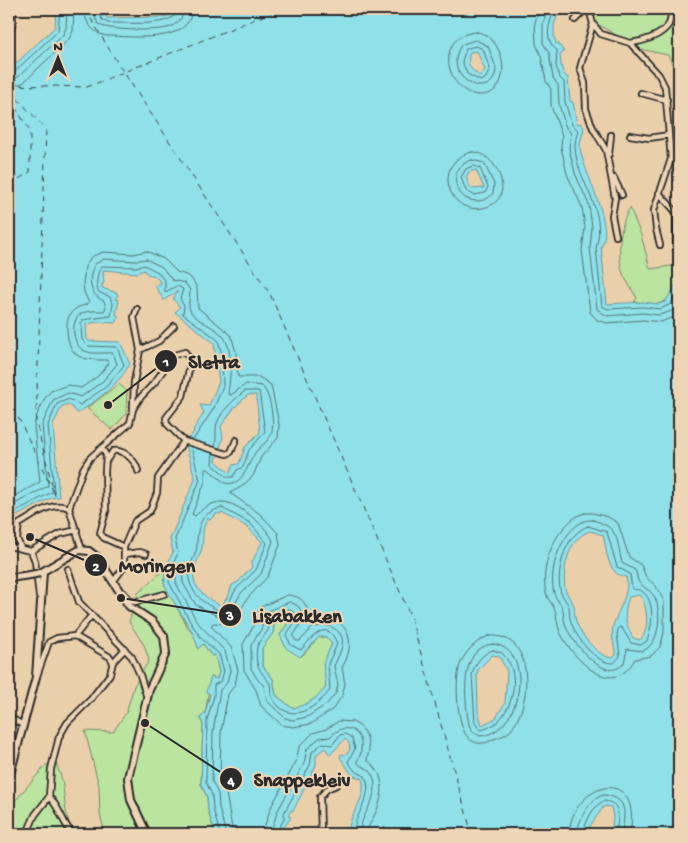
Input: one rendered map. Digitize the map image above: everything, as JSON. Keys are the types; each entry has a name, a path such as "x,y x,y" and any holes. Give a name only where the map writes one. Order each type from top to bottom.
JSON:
{"main road":[{"path":"9,578 42,573 82,550 94,555 114,581 129,606 152,621 165,640 167,650 147,698 129,770 128,786 133,804 148,834"},
{"path":"9,778 36,677 42,573"}],"street":[{"path":"575,20 581,14 582,9"},
{"path":"589,9 593,24 598,32 630,43 638,42 663,31 670,21 672,9"},
{"path":"9,32 13,22 13,11"},
{"path":"593,24 580,68 585,83 586,109 593,128 605,146 608,159 615,198 612,216 616,236"},
{"path":"630,43 663,81 667,100 670,163 654,210 660,245"},
{"path":"641,93 667,100"},
{"path":"611,135 608,159 622,195"},
{"path":"630,135 649,138 669,135"},
{"path":"659,193 676,212 676,249"},
{"path":"68,508 74,498 83,468 90,458 130,423 134,409 135,374 140,350 134,317 137,309"},
{"path":"140,350 159,341 174,326"},
{"path":"134,409 174,355 185,352 192,361 185,391 166,418 167,424 184,441 219,453 231,452 236,440"},
{"path":"164,594 135,602 131,601 114,581 124,567 124,547 135,521 150,511 156,493 158,478 184,441"},
{"path":"102,448 106,455 106,510 100,533 104,538 124,547"},
{"path":"105,462 116,450 133,460 138,471"},
{"path":"21,548 17,539 19,524 52,506 61,504 68,508 77,530 82,550"},
{"path":"9,546 31,551 60,534 77,530"},
{"path":"31,551 38,577 39,610"},
{"path":"125,554 135,552 146,554"},
{"path":"68,569 76,596 91,616 125,649 136,664 147,698"},
{"path":"75,636 91,616"},
{"path":"36,677 51,639 75,636 105,654 113,662"},
{"path":"28,830 35,815 49,797 51,769 59,737 67,723 104,683 113,668 113,662 125,649"},
{"path":"9,717 13,722 23,725"},
{"path":"321,834 320,797 327,789 336,784"},
{"path":"49,797 55,803 65,825 73,834"}],"green space":[{"path":"593,9 626,12 629,9 675,9 679,32 679,79 668,55 640,49 594,22"},
{"path":"630,208 641,235 650,269 679,265 679,280 667,300 658,304 634,302 637,298 623,274 620,258 620,240 623,223"},
{"path":"119,384 127,391 126,414 112,430 87,408"},
{"path":"165,569 165,585 188,628 197,639 199,648 203,644 212,656 215,655 219,672 217,679 211,677 205,714 200,718 203,724 201,784 207,797 208,810 215,834 105,834 100,814 99,786 85,731 113,732 126,713 134,686 149,660 144,645 129,622 138,593"},
{"path":"290,613 288,623 280,635 288,649 302,656 319,637 326,637 332,644 327,655 326,687 320,695 302,707 292,708 276,695 273,679 262,665 262,648 273,633 275,619"},
{"path":"56,763 62,779 67,816 76,834 9,834 9,803 14,802 46,765"}],"water":[{"path":"56,9 102,9 107,18 165,17 176,9 560,9 554,25 554,36 556,44 558,43 564,52 560,55 561,62 563,71 568,78 570,101 573,102 577,124 581,123 584,128 580,145 582,157 597,198 604,226 604,238 601,247 607,304 643,302 658,304 665,302 679,280 679,834 611,834 613,817 611,807 604,806 590,826 588,834 349,834 351,820 360,801 363,787 362,779 352,775 340,757 341,754 345,755 350,750 349,743 345,739 330,755 325,748 316,755 316,765 293,811 291,810 288,816 291,817 280,834 215,834 208,810 207,797 201,784 203,724 200,718 205,714 210,694 206,692 211,677 217,679 219,672 215,655 212,656 203,644 198,649 192,632 163,579 165,581 164,571 173,552 170,539 195,479 185,441 194,432 193,430 204,413 200,405 209,406 219,382 214,343 175,312 180,307 173,299 178,291 164,300 155,286 161,283 155,276 147,274 144,270 137,273 103,270 104,283 102,288 117,293 118,295 115,299 119,300 116,315 119,316 115,323 98,322 86,324 87,339 89,341 120,342 130,364 114,385 80,412 77,413 69,404 62,406 53,425 59,497 51,498 9,520 9,70 55,27","holes":["477,51 485,70 480,76 470,67 468,61 470,52","476,170 484,188 471,189 466,177 469,172","248,395 256,395 260,432 245,447 239,464 233,465 230,473 216,461 223,437 221,426 235,407","222,513 247,527 262,542 251,564 252,567 238,582 232,585 229,595 221,606 202,593 195,583 194,577 202,548 204,526 208,518 210,520 216,514","590,531 603,535 611,567 615,572 626,577 627,589 612,631 616,655 613,658 607,657 595,649 584,637 577,623 574,607 566,590 564,580 566,563 568,555 583,534","639,595 644,604 647,618 645,631 640,640 633,638 628,628 626,618 629,597","290,613 288,623 280,635 286,648 300,657 319,637 326,637 332,644 323,663 326,687 307,704 292,708 276,695 273,679 262,665 262,648 273,633 275,619","492,655 499,656 507,671 505,703 496,718 482,725 478,711 478,670"]}],"ferry route":[{"path":"85,9 117,62 270,294 410,615 472,834"},
{"path":"9,85 87,87 280,9"},
{"path":"9,90 46,129 36,422 55,496"},
{"path":"9,97 30,131 30,172 9,185"},
{"path":"9,411 19,419 54,493"}],"place":[{"name":"Sletta","path":"108,405"},
{"name":"Moringen","path":"30,537"},
{"name":"Lisabakken","path":"121,598"},
{"name":"Snappekleiv","path":"145,723"}]}
